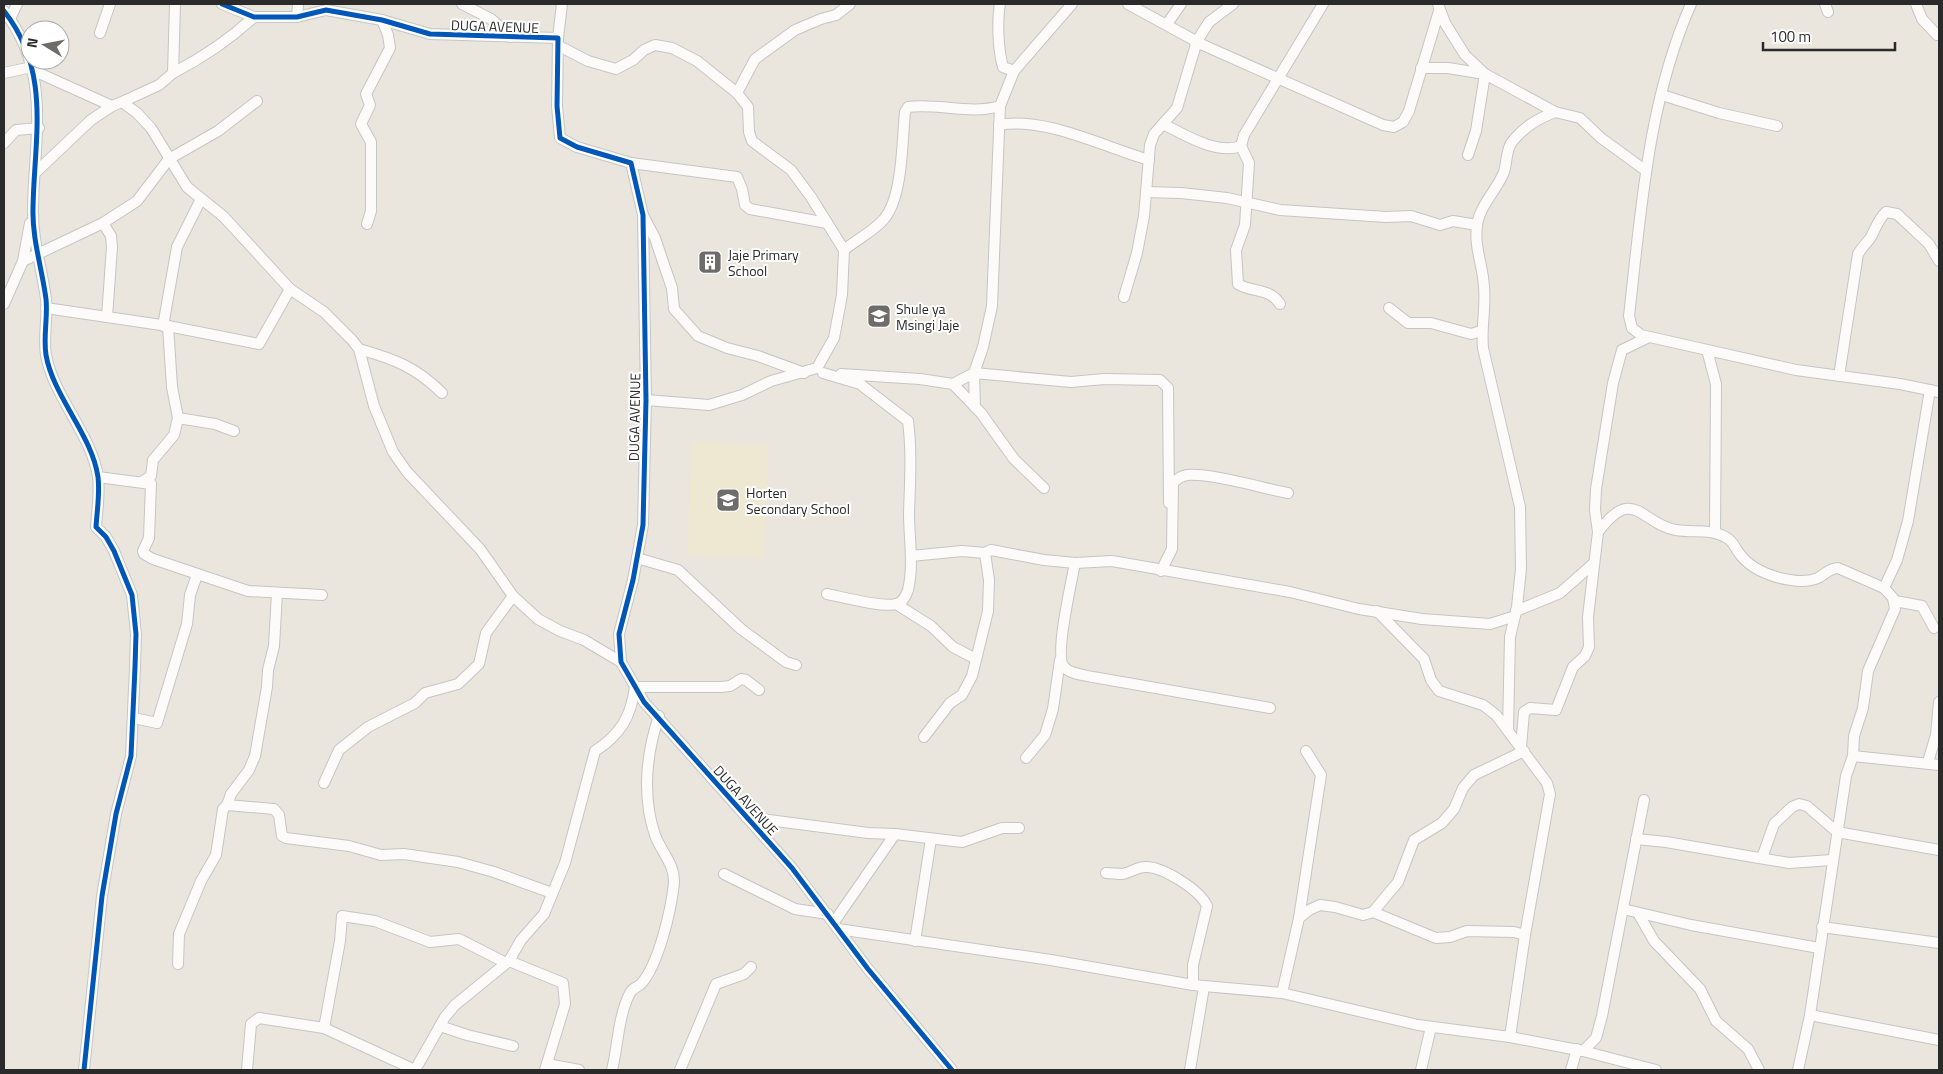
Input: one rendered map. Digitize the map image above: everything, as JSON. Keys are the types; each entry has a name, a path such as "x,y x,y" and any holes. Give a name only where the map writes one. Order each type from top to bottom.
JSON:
{"street":[{"path":"17,4 7,15 20,43"},
{"path":"100,33 110,4"},
{"path":"173,73 175,4"},
{"name":"DUGA AVENUE","path":"222,4 254,17 297,17 326,10 382,20 430,34 559,42"},
{"path":"297,17 298,4"},
{"path":"462,4 491,19 511,38"},
{"path":"562,4 557,106 560,138 577,147 631,163 737,177 742,189 745,205 750,209 827,223"},
{"path":"737,93 755,59 795,30 821,19 836,16 850,4"},
{"path":"1000,4 997,30 1001,60 1003,67 1014,71"},
{"path":"974,407 974,373 983,347 992,306 1000,106 1014,71 1072,4"},
{"path":"1167,24 1181,4"},
{"path":"1124,297 1137,252 1154,134 1177,108 1197,41 1209,22 1233,4"},
{"path":"1280,304 1275,296 1262,290 1246,289 1238,284 1236,250 1245,225 1248,202 1249,163 1241,146 1244,135 1323,4"},
{"path":"1691,4 1682,24 1662,95 1645,170 1629,316 1632,328 1641,335 1796,370 1935,391 1908,521 1896,560 1884,588"},
{"path":"1916,4 1922,19 1937,35"},
{"path":"1133,5 1197,41 1383,125 1394,127 1403,122 1409,111 1438,7"},
{"path":"1438,7 1465,55 1485,74 1555,112 1580,118 1602,138 1645,170"},
{"path":"35,174 91,120 117,104 159,85 173,73 206,56 232,38 254,17"},
{"path":"367,224 372,211 371,142 361,124 370,104 366,94 390,48 388,35 382,20"},
{"path":"559,42 588,61 616,69 632,60 644,50 655,45 672,48 697,61 737,93 748,107 749,132 752,142 791,170 812,197 844,250 842,295 834,338 820,371"},
{"path":"1421,68 1448,68 1485,74"},
{"path":"4,73 21,70"},
{"path":"32,70 37,90 39,128 33,210 36,253 46,308 46,354 52,375 82,434 98,477 96,527 106,537 114,551 132,595 136,634 131,756 116,814 102,896 84,1070"},
{"path":"37,70 137,113 151,128 187,187 224,217 264,263 290,289 324,312 359,349 410,367 424,375 442,393"},
{"path":"1468,154 1476,131 1485,74"},
{"path":"1662,95 1719,113 1777,126"},
{"path":"4,304 9,281 23,261 36,253 103,223 137,201 169,159 218,131 257,101"},
{"path":"844,250 884,218 894,198 899,170 904,112 908,106 938,106 987,110 1000,106"},
{"path":"1508,730 1510,637 1516,614 1521,569 1520,507 1490,379 1481,331 1485,307 1482,267 1476,253 1477,225 1504,173 1510,144 1532,122 1555,112"},
{"path":"999,125 1013,122 1040,125 1149,160"},
{"path":"1163,124 1197,140 1234,148 1241,146"},
{"path":"4,143 16,130 39,128"},
{"name":"DUGA AVENUE","path":"631,163 643,215 646,400 643,525 619,634 621,662 644,702 792,868 952,1070"},
{"path":"1146,192 1181,193 1248,202 1280,210 1386,217 1405,216 1440,225 1453,221 1477,225"},
{"path":"143,481 150,476 153,460 174,435 178,418 172,387 166,326 177,247 201,200"},
{"path":"23,261 33,210"},
{"path":"1839,376 1858,254 1869,240 1879,219 1886,212 1896,214 1929,244 1939,260"},
{"path":"643,215 655,238 672,288 674,309 698,336 727,348 758,356 804,373"},
{"path":"103,223 111,236 112,247 107,317"},
{"path":"46,308 166,326 259,344 290,289"},
{"path":"1389,308 1408,323 1431,323 1471,334 1481,331"},
{"path":"1522,749 1524,712 1530,708 1556,710 1573,667 1585,656 1589,646 1587,628 1598,532 1595,510 1596,489 1620,354 1622,350 1649,337"},
{"path":"359,349 374,406 393,452 407,472 480,549 513,596 538,619 560,631 584,640 621,662"},
{"path":"1707,350 1716,384 1715,532"},
{"path":"820,371 860,384 908,421 911,445 909,514 911,556 908,591 903,600 896,604"},
{"path":"646,400 709,405 742,394 771,381 820,371 920,379 953,384 974,373 1070,382 1104,379 1160,380 1168,388 1169,503"},
{"path":"953,384 974,407 1014,459 1044,488"},
{"path":"178,418 214,424 234,431"},
{"path":"1161,571 1172,548 1174,483 1177,479 1186,475 1207,477 1288,493"},
{"path":"98,477 143,481 152,484 149,538 144,547 144,554 197,575 248,591 322,595"},
{"path":"1598,532 1618,511 1628,510 1641,511 1671,530 1690,533 1715,532 1729,539 1750,565 1779,577 1805,582 1817,578 1834,568 1838,568 1884,588 1895,601 1922,606 1934,628"},
{"path":"911,556 962,551 985,554 991,550 1044,560 1075,563 1112,561 1290,592 1377,612 1422,619 1490,624 1560,593 1594,563"},
{"path":"924,737 950,702 962,695 972,676 988,611 989,580 985,554"},
{"path":"637,558 678,570 741,629 786,662 796,665"},
{"path":"1026,758 1045,735 1053,710 1063,626 1075,563"},
{"path":"134,718 157,723 187,624 190,595 197,575"},
{"path":"178,964 178,934 201,881 216,855 223,809 228,805 231,794 249,770 255,756 267,687 268,670 274,646 277,593"},
{"path":"827,594 896,604 931,626 953,647 976,659"},
{"path":"324,783 340,750 368,727 415,703 425,694 458,684 479,664 486,633 513,596"},
{"path":"1798,1070 1810,1015 1832,860 1846,776 1853,756 1854,736 1863,708 1868,671 1895,609 1895,601"},
{"path":"1377,612 1424,659 1431,680 1439,691 1483,705 1496,715 1547,783 1550,794 1525,935 1510,1037"},
{"path":"1060,660 1069,671 1093,677 1270,708"},
{"path":"247,1070 252,1024 258,1018 324,1028 415,1070 440,1026 456,1004 508,962 521,940 544,914 565,863 595,751 612,740 625,720 632,704 635,687 721,687 730,686 740,679 746,680 758,690"},
{"path":"1928,762 1936,735 1939,702"},
{"path":"612,1070 626,1003 631,990 641,984 660,947 673,886 674,872 664,848 656,838 648,811 647,769 651,737 658,716"},
{"path":"1299,918 1309,910 1320,905 1363,915 1373,912 1398,882 1414,840 1442,823 1454,809 1463,788 1474,775 1522,749"},
{"path":"1282,994 1299,918 1321,775 1306,751"},
{"path":"1853,756 1928,762 1939,765"},
{"path":"1571,1070 1580,1050 1596,1038 1644,800"},
{"path":"228,805 274,809 279,815 282,836 286,838 349,846 381,855 404,854 458,862 494,872 552,893"},
{"path":"1759,858 1763,855 1774,824 1795,805 1806,806 1837,832 1939,850"},
{"path":"746,817 868,833 895,834 962,842 1002,828 1019,828"},
{"path":"833,922 895,834"},
{"path":"915,941 931,839"},
{"path":"1636,839 1666,842 1789,863 1832,860"},
{"path":"1106,873 1123,874 1142,866 1152,867 1184,883 1204,900 1207,906 1193,965 1193,985"},
{"path":"724,874 795,910 833,922 915,941 1051,960 1204,987 1282,994 1431,1027 1510,1037 1580,1050 1656,1070"},
{"path":"1623,909 1820,948"},
{"path":"1373,912 1436,938 1450,937 1467,931 1514,932 1525,935"},
{"path":"1638,913 1654,941 1700,989 1716,1021 1748,1049 1759,1070"},
{"path":"324,1028 340,941 342,916 375,921 430,942 459,939 508,962 563,983 565,1004 546,1067 579,1070"},
{"path":"1822,927 1939,943"},
{"path":"680,1070 716,984 744,974 751,967"},
{"path":"1190,1070 1204,987"},
{"path":"1810,1015 1939,1040"},
{"path":"440,1026 467,1035 513,1046"},
{"path":"1421,1070 1431,1027"}],"shaded area":[{"name":"Horten Secondary School","path":"692,442 768,445 764,557 687,555"}],"cycle path":[{"path":"222,4 254,17 297,17 326,10 382,20 430,34 558,38 557,106 560,138 577,147 631,163 643,215 646,400 643,525 633,580 619,634 621,662 644,702 792,868 868,969 952,1070"},
{"path":"4,11 19,34 29,58 35,82 37,131 33,220 46,299 46,355 56,385 81,431 94,461 99,483 96,527 106,537 114,551 132,595 136,634 131,756 116,814 102,896 84,1070"}],"place":[{"name":"Jaje Primary School","path":"710,262"},
{"name":"Shule ya Msingi Jaje","path":"879,316"},
{"name":"Horten Secondary School","path":"728,500"}]}
